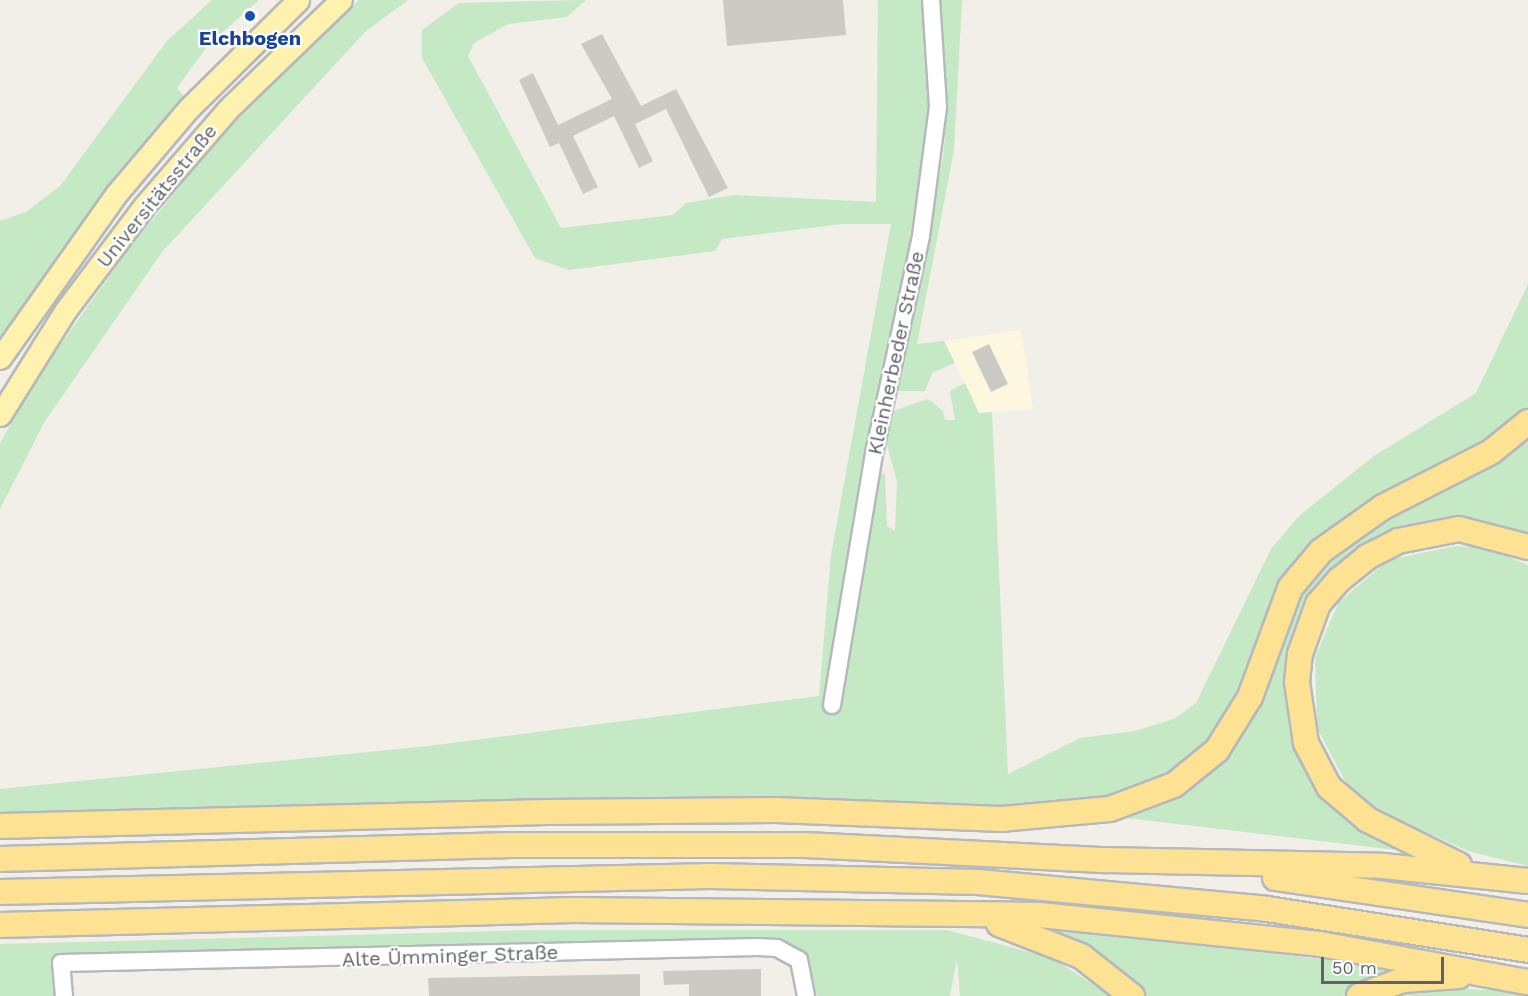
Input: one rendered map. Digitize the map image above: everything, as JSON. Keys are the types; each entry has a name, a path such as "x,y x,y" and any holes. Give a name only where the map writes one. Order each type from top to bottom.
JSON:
{"highway":[{"path":"0,826 547,812 776,810 1002,819 1102,811 1174,786 1217,750 1250,697 1286,597 1321,551 1383,507 1491,452 1528,422"},
{"path":"1472,871 1368,820 1329,787 1306,743 1299,715 1300,654 1306,629 1325,596 1367,557 1398,541 1459,529 1528,547"},
{"path":"0,859 675,843 1106,860 1472,871 1528,881"},
{"path":"1106,860 1301,880 1528,915"},
{"path":"0,892 710,876 978,882 1267,909 1528,950"},
{"path":"0,925 596,910 1040,915 1320,944 1520,981"},
{"path":"968,915 1029,932 1081,956 1132,996"},
{"path":"1359,996 1403,980 1448,975 1520,981"}],"main road":[{"name":"Universitätsstraße","path":"0,358 117,193 188,109 298,0"},
{"name":"Universitätsstraße","path":"0,414 65,311 144,206 228,109 341,0"}],"street":[{"name":"Kleinherbeder Straße","path":"832,705 875,449 921,236 938,107 931,0"},
{"name":"Alte Ümminger Straße","path":"64,996 61,963 777,948 799,960 806,996"}],"shaded area":[{"path":"1021,330 1033,409 979,413 944,341"}],"green space":[{"path":"212,0 259,0 209,44 177,88 186,99 0,336 0,221 26,212 60,186 167,41"},
{"path":"359,0 408,0 365,32 162,252 45,421 0,509 0,443 40,373 131,246 219,138"},
{"path":"586,0 567,17 508,24 474,43 468,56 561,228 673,215 686,203 735,195 876,202 878,0 962,0 954,150 917,344 944,341 955,363 932,373 925,391 898,391 943,158 947,108 931,106 906,262 872,413 867,471 885,474 887,526 895,531 897,481 886,442 893,411 928,399 943,411 945,420 955,420 950,391 965,383 979,413 992,412 1008,774 1080,738 1135,731 1174,719 1196,703 1271,549 1299,516 1374,456 1476,393 1528,284 1528,407 1496,436 1362,506 1325,531 1291,569 1271,602 1229,714 1183,767 1136,792 1049,807 912,801 564,801 0,816 0,789 428,746 819,696 831,555 891,224 842,224 722,239 715,251 569,270 535,258 422,58 422,30 459,3"},
{"path":"1528,435 1528,540 1471,524 1343,565 1288,683 1296,742 1347,817 1396,850 1118,817 1183,791 1312,575 1359,532"},
{"path":"1455,546 1488,548 1528,565 1528,866 1468,851 1379,811 1345,781 1317,728 1315,657 1339,602 1388,560"},
{"path":"541,930 947,930 1052,958 1111,996 960,996 957,959 950,996 817,996 806,953 790,944 753,939 52,955 58,996 0,996 0,944"},
{"path":"1057,930 1403,970 1343,996 1146,996"},
{"path":"1449,988 1509,991 1528,996 1396,996"}],"building":[{"path":"723,0 843,0 846,35 727,46"},
{"path":"602,34 641,106 676,89 728,188 709,197 666,109 635,124 653,161 639,168 614,116 573,136 598,187 583,194 559,143 550,147 519,80 533,73 558,125 612,99 581,44"},
{"path":"989,344 1008,384 991,392 972,352"},
{"path":"761,969 761,996 689,996 689,984 664,985 663,971"},
{"path":"640,974 640,996 429,996 428,978"}],"place":[{"name":"Elchbogen","path":"250,16"}]}
